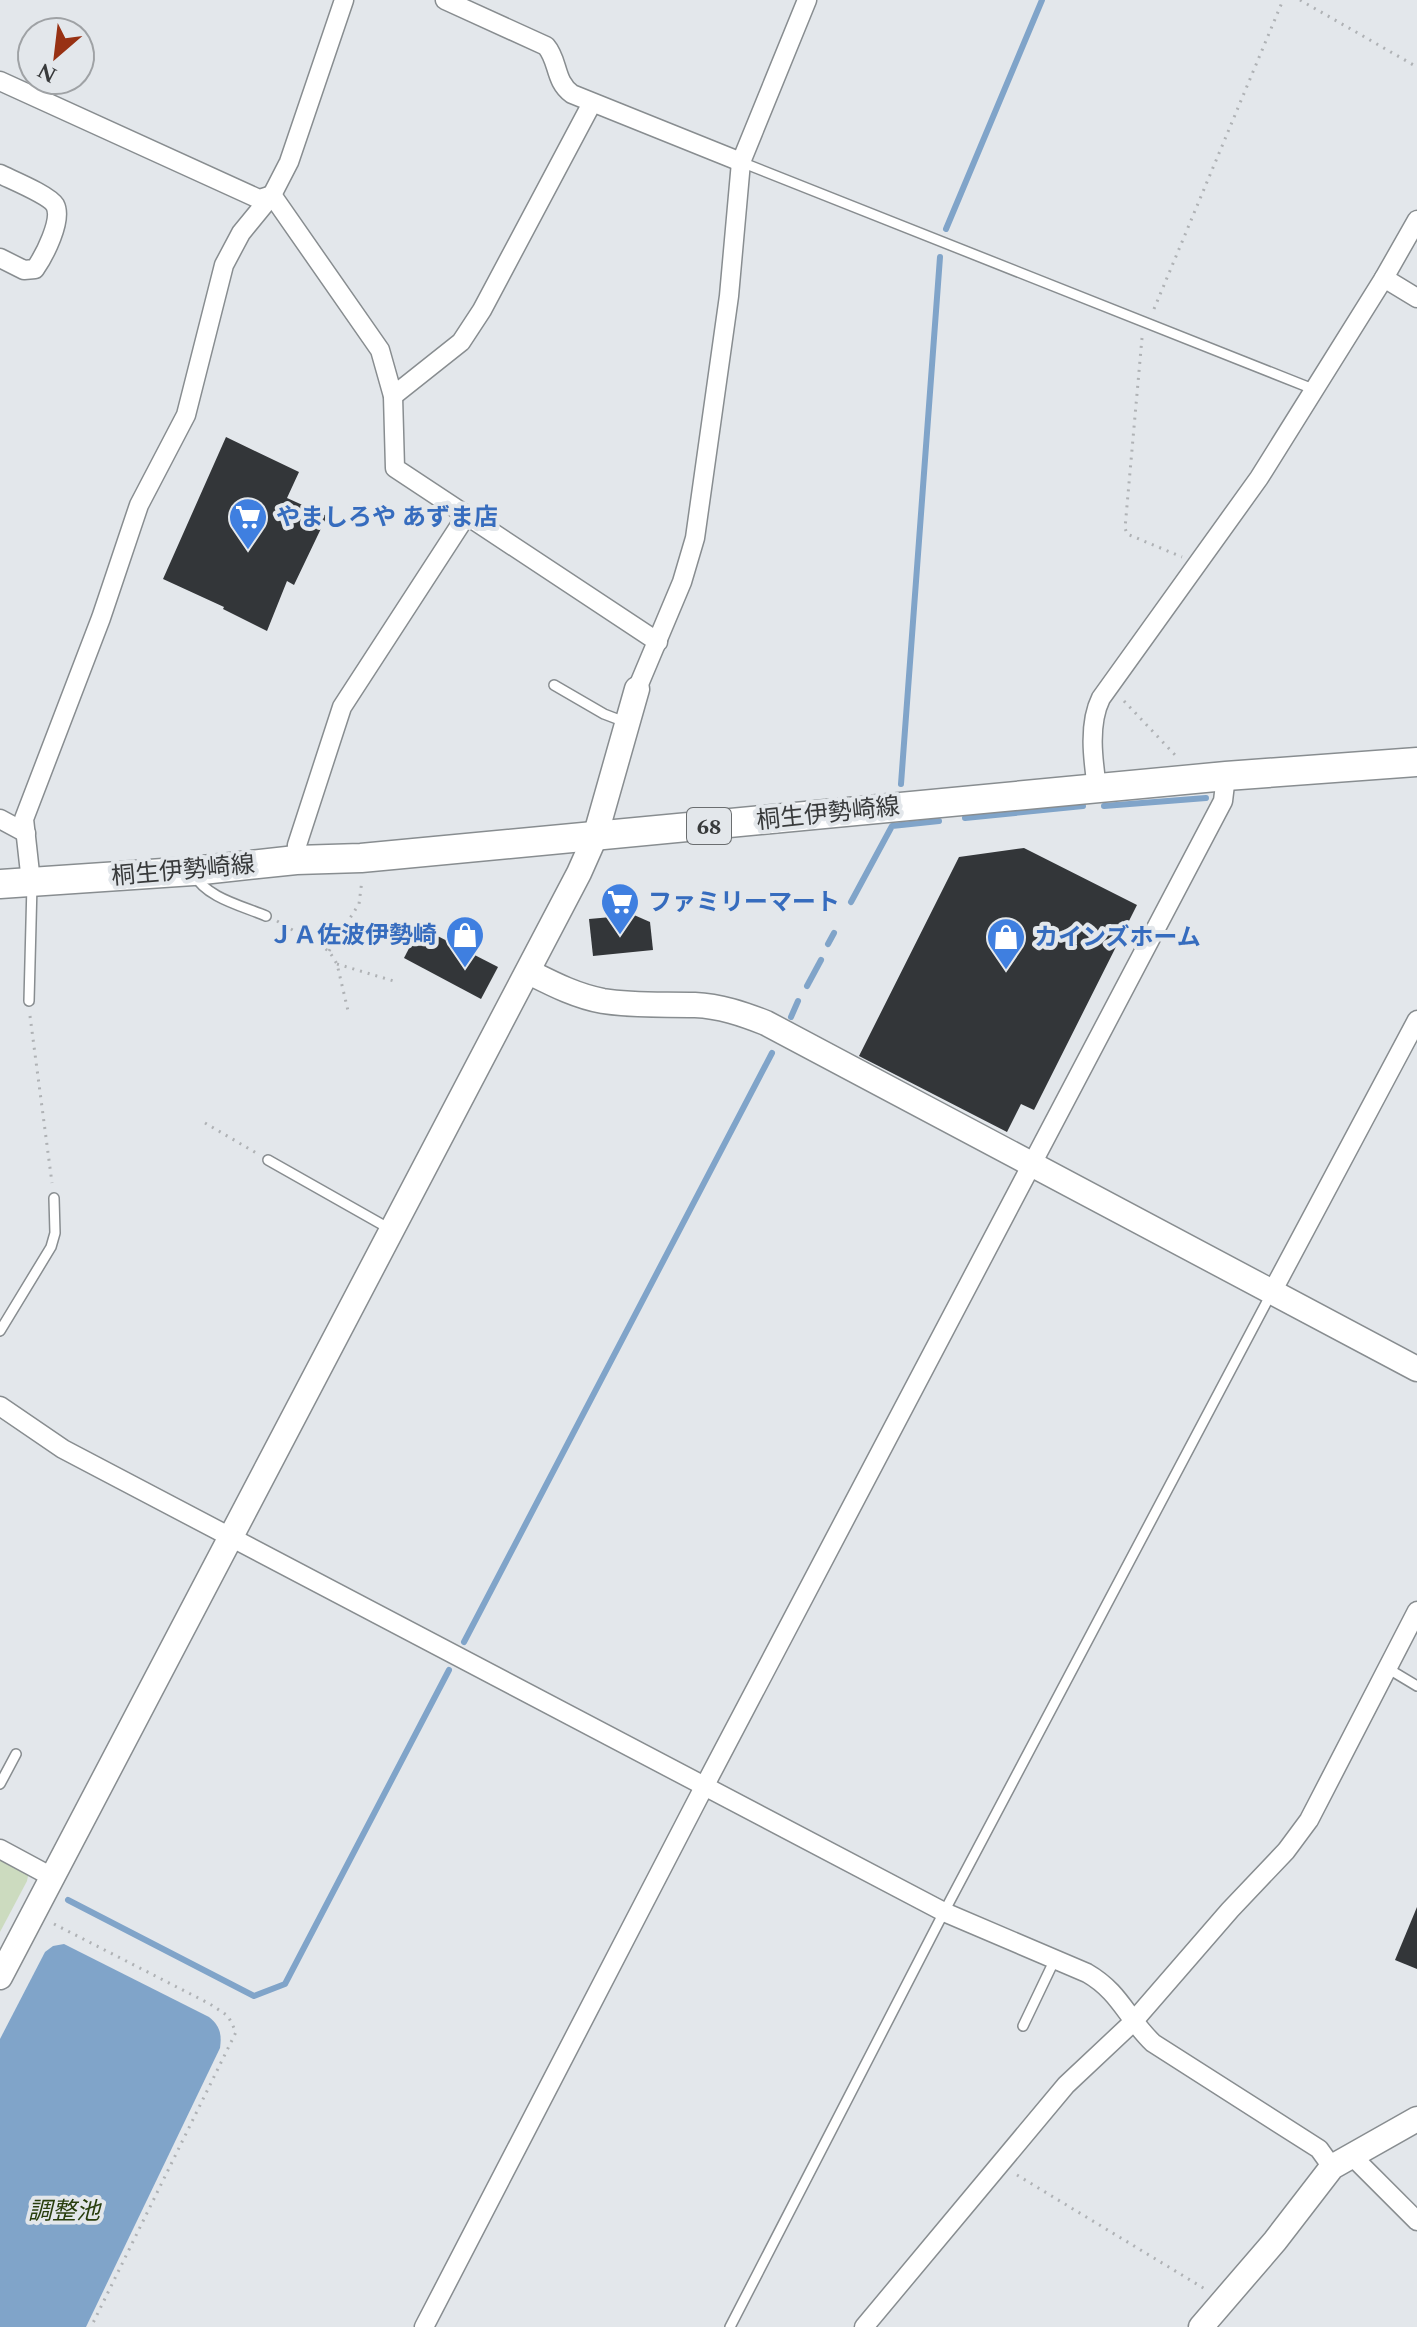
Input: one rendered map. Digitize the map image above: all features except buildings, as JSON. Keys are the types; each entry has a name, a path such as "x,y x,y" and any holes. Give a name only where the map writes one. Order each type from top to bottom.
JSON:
{"main road":[{"name":"桐生伊勢崎線","path":"0,884 193,871 296,860 361,858 1186,779 1417,762"}],"street":[{"path":"31,882 24,819 101,618 139,505 186,415 224,265 241,233 272,195 289,162 344,0"},
{"path":"445,0 546,46 554,58 561,84 572,94 741,162"},
{"path":"0,1977 529,972 595,837 637,689 682,582 695,538 729,296 741,162 807,0"},
{"path":"0,81 259,199 272,195"},
{"path":"393,396 461,342 489,296 592,103"},
{"path":"0,174 50,200 57,211 54,233 35,269 24,270 0,258"},
{"path":"272,195 380,350 393,396 395,468 658,642"},
{"path":"1097,788 1095,711 1196,563 1259,478 1417,220"},
{"path":"1384,278 1417,298"},
{"path":"296,860 297,845 342,707 466,516"},
{"path":"424,2327 704,1787 1223,801 1226,776"},
{"path":"0,819 26,833"},
{"path":"529,972 564,990 602,1001 659,1006 695,1005 744,1014 794,1037 1417,1369"},
{"path":"1272,1292 1417,1020"},
{"path":"0,1406 63,1449 704,1787 944,1912 1106,1984 1132,2023 1153,2043 1342,2162 1417,2221"},
{"path":"864,2327 1066,2085 1132,2023 1286,1851 1309,1820 1417,1611"},
{"path":"0,1849 52,1877"},
{"path":"1201,2327 1342,2162 1417,2119"}],"lane":[{"path":"741,162 1313,389"},
{"path":"554,685 604,714 627,723"},
{"path":"193,871 198,882 208,890 266,916"},
{"path":"29,1001 31,882"},
{"path":"268,1160 393,1230"},
{"path":"0,1331 51,1247 55,1233 54,1198"},
{"path":"730,2327 944,1912 1272,1292"},
{"path":"1387,1668 1417,1686"},
{"path":"0,1784 16,1754"},
{"path":"1023,2026 1055,1959"}],"path":[{"path":"1196,563 1136,539 1127,534 1125,528 1142,335 1283,0"},
{"path":"1300,0 1417,67"},
{"path":"1109,687 1179,759 1186,779"},
{"path":"329,951 359,904 361,858"},
{"path":"266,916 329,951 337,964 349,1015"},
{"path":"337,964 397,982"},
{"path":"29,1001 54,1198"},
{"path":"205,1123 268,1160"},
{"path":"46,1920 210,2004 228,2016 236,2032 91,2327"},
{"path":"1000,2165 1223,2300"}],"green space":[{"path":"0,1857 29,1871 27,1881 0,1932"}],"water":[{"path":"64,1944 209,2017 219,2031 220,2048 86,2327 0,2327 0,2039 45,1952 53,1946"}],"waterway":[{"path":"946,229 1042,0"},
{"path":"901,784 940,257"},
{"path":"1104,806 1206,798"},
{"path":"965,818 1083,806"},
{"path":"851,902 892,826 939,821"},
{"path":"828,944 834,933"},
{"path":"807,986 821,960"},
{"path":"791,1017 798,1001"},
{"path":"464,1642 772,1053"},
{"path":"68,1900 254,1996 285,1984 449,1670"}],"place":[{"name":"やましろや あずま店","path":"248,551"},
{"name":"ファミリーマート","path":"620,936"},
{"name":"ＪＡ佐波伊勢崎","path":"465,969"},
{"name":"カインズホーム","path":"1006,971"}],"park label":[{"name":"調整池","path":"64,2211"}]}
